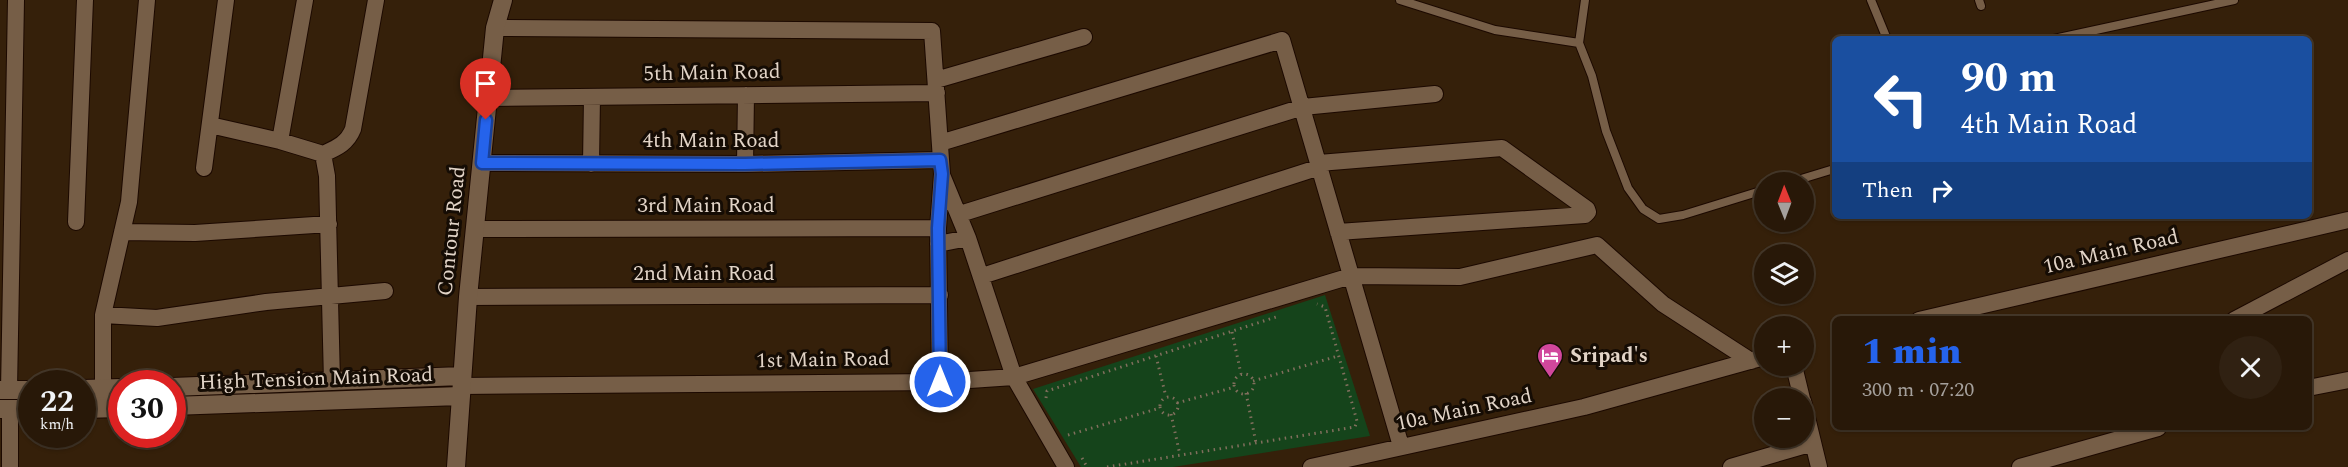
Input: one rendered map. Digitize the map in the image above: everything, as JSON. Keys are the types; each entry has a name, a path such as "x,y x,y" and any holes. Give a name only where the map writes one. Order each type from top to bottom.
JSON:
{"main road":[{"name":"Contour Road","path":"456,467 468,297 495,28 503,0"},
{"path":"186,386 332,381 461,386"},
{"name":"High Tension Main Road","path":"186,405 461,386"},
{"path":"96,389 108,389"}],"street":[{"path":"5,390 16,0"},
{"path":"76,222 85,0"},
{"path":"108,400 103,389 103,315 129,202 147,0"},
{"path":"204,168 226,0"},
{"path":"280,141 305,0"},
{"path":"210,125 280,141 322,154 344,144 350,138 376,0"},
{"path":"495,28 933,31 941,167 938,236 940,382"},
{"name":"5th Main Road","path":"488,98 746,95 936,87 1084,38"},
{"path":"940,143 1282,40 1401,446"},
{"path":"960,214 1303,107 1436,94"},
{"path":"745,164 746,95"},
{"path":"591,164 592,97"},
{"path":"982,276 1319,165 1502,148 1587,209 1588,212 1585,215 1338,232"},
{"path":"322,154 327,176 332,381"},
{"name":"4th Main Road","path":"482,163 941,167"},
{"path":"941,167 982,276 1014,377 1066,467"},
{"name":"10a Main Road","path":"1936,316 2348,220"},
{"path":"122,232 195,233 329,224"},
{"name":"3rd Main Road","path":"475,229 968,238"},
{"name":"1st Main Road","path":"461,386 940,382 1014,377 1351,276 1460,277 1597,245 1663,304 1754,357"},
{"path":"2242,316 2348,260"},
{"path":"103,315 157,318 266,302 385,291"},
{"name":"2nd Main Road","path":"468,297 939,295"},
{"name":"10a Main Road","path":"1311,467 1584,408 1754,360"},
{"path":"2312,387 2348,380"},
{"path":"5,409 10,467"},
{"path":"2020,467 2151,430"},
{"path":"1731,467 1796,448"},
{"path":"1814,448 1818,467"}],"lane":[{"path":"1400,0 1495,30 1579,43"},
{"path":"1585,0 1579,43 1592,76 1606,130 1628,188 1643,209 1659,219 1683,215 1754,193"},
{"path":"1871,0 1886,36"},
{"path":"2068,36 2234,0"},
{"path":"1814,175 1832,170"}],"path":[{"path":"1107,467 1355,427 1357,421 1325,307 1318,304 1308,307"},
{"path":"1047,391 1286,314"},
{"path":"1232,332 1241,374"},
{"path":"1156,356 1166,397"},
{"path":"1254,381 1339,356"},
{"path":"1241,374 1249,375 1254,381 1253,388 1246,393 1239,392 1234,387 1235,379 1241,374"},
{"path":"1177,403 1234,387"},
{"path":"1246,393 1256,443"},
{"path":"1166,397 1173,398 1177,403 1177,410 1171,414 1164,413 1160,408 1161,401 1166,397"},
{"path":"1068,435 1160,408"},
{"path":"1171,414 1180,455"}],"green space":[{"path":"1325,295 1370,436 1173,467 1081,467 1033,389"}],"place":[{"name":"Sripad's","path":"1550,379"}],"route":[{"path":"486,120 482,163 745,164 940,160 942,174 938,228 940,382"}]}
